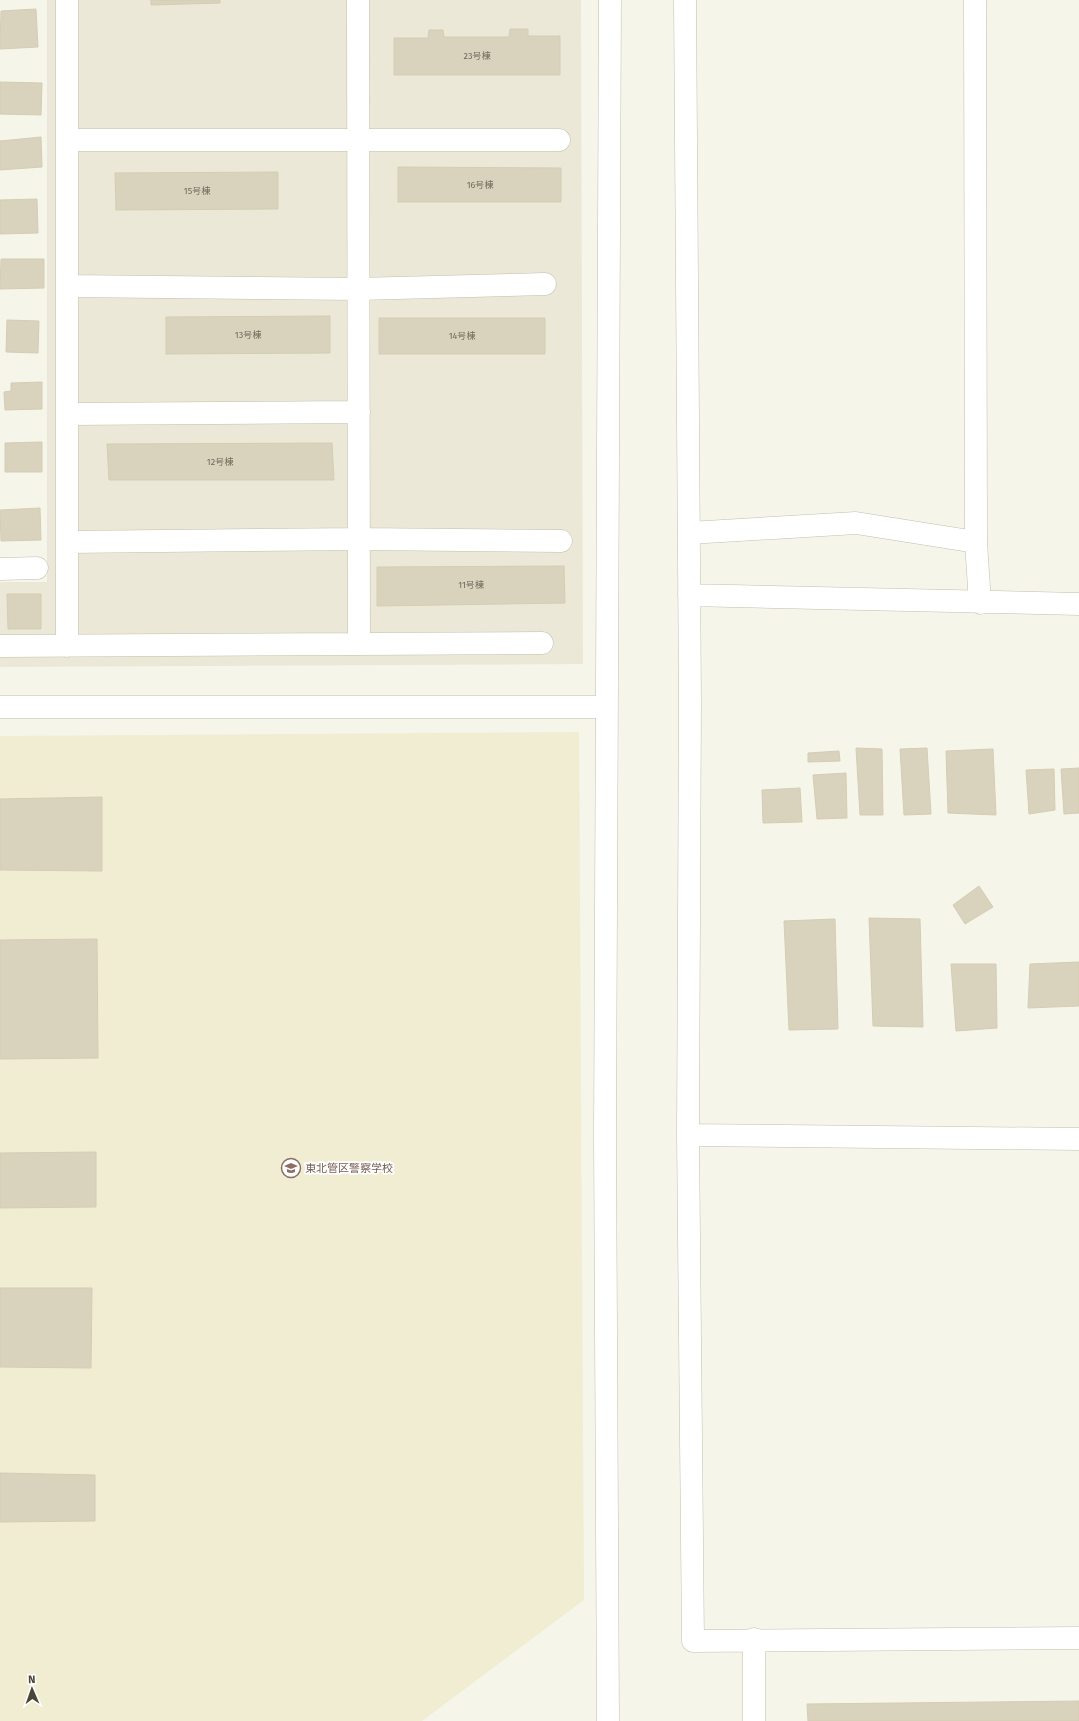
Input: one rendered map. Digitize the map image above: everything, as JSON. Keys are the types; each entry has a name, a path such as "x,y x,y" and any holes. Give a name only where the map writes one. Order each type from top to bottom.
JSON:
{"street":[{"path":"67,0 67,646"},
{"path":"358,0 359,644"},
{"path":"608,1721 605,1136 610,0"},
{"path":"685,0 690,702 688,1135 693,1641 754,1639 1079,1638"},
{"path":"975,0 976,542 980,602"},
{"path":"67,140 559,140"},
{"path":"67,286 358,289 545,284"},
{"path":"67,414 358,412"},
{"path":"689,533 856,523 976,542"},
{"path":"67,542 359,539 561,541"},
{"path":"0,569 37,568"},
{"path":"689,595 1079,604"},
{"path":"0,646 542,643"},
{"path":"0,707 607,707"},
{"path":"688,1135 1079,1139"},
{"path":"754,1639 754,1721"}],"shaded area":[{"path":"47,0 581,0 583,664 0,667 0,582 47,582"},
{"name":"東北管区警察学校","path":"579,732 584,1600 422,1721 0,1721 0,736"}],"building":[{"path":"151,0 220,0 220,3 151,5"},
{"path":"36,9 38,47 0,49 1,11"},
{"path":"510,29 528,29 528,36 560,36 560,75 394,75 394,38 428,38 429,30 443,30 444,37 509,37"},
{"path":"0,82 42,83 41,115 0,114"},
{"path":"41,137 42,167 0,170 0,141"},
{"path":"398,167 561,168 561,202 398,202"},
{"path":"278,172 278,209 116,210 115,173"},
{"path":"37,199 38,233 0,234 0,200"},
{"path":"1,259 44,259 44,288 0,289"},
{"path":"330,316 330,353 166,354 166,317"},
{"path":"379,318 545,318 545,354 379,354"},
{"path":"7,320 39,321 38,353 6,352"},
{"path":"42,382 42,409 5,410 4,392 11,391 11,383"},
{"path":"42,442 42,472 5,472 5,443"},
{"path":"332,443 334,480 109,480 107,444"},
{"path":"40,508 41,540 1,541 0,510"},
{"path":"564,566 565,603 377,606 377,567"},
{"path":"7,594 41,594 41,629 8,629"},
{"path":"856,748 882,749 883,815 860,815"},
{"path":"927,748 931,814 904,815 900,749"},
{"path":"993,749 996,815 948,813 946,751"},
{"path":"839,751 840,761 808,762 808,753"},
{"path":"1079,768 1079,813 1064,814 1061,769"},
{"path":"1054,769 1055,810 1029,814 1026,770"},
{"path":"846,773 847,818 817,819 813,775"},
{"path":"800,788 802,822 763,823 762,790"},
{"path":"102,797 102,871 0,870 0,799"},
{"path":"979,886 993,907 965,924 953,905"},
{"path":"869,918 920,919 923,1027 873,1026"},
{"path":"835,919 838,1029 789,1030 784,921"},
{"path":"97,939 98,1058 0,1059 0,940"},
{"path":"1079,962 1079,1006 1028,1008 1030,964"},
{"path":"951,964 996,964 997,1028 956,1031"},
{"path":"96,1152 96,1207 0,1208 0,1153"},
{"path":"0,1288 92,1288 91,1368 0,1367"},
{"path":"0,1473 95,1475 95,1521 0,1522"},
{"path":"1079,1701 1079,1721 808,1721 807,1704"}],"place":[{"name":"東北管区警察学校","path":"291,1168"}]}
